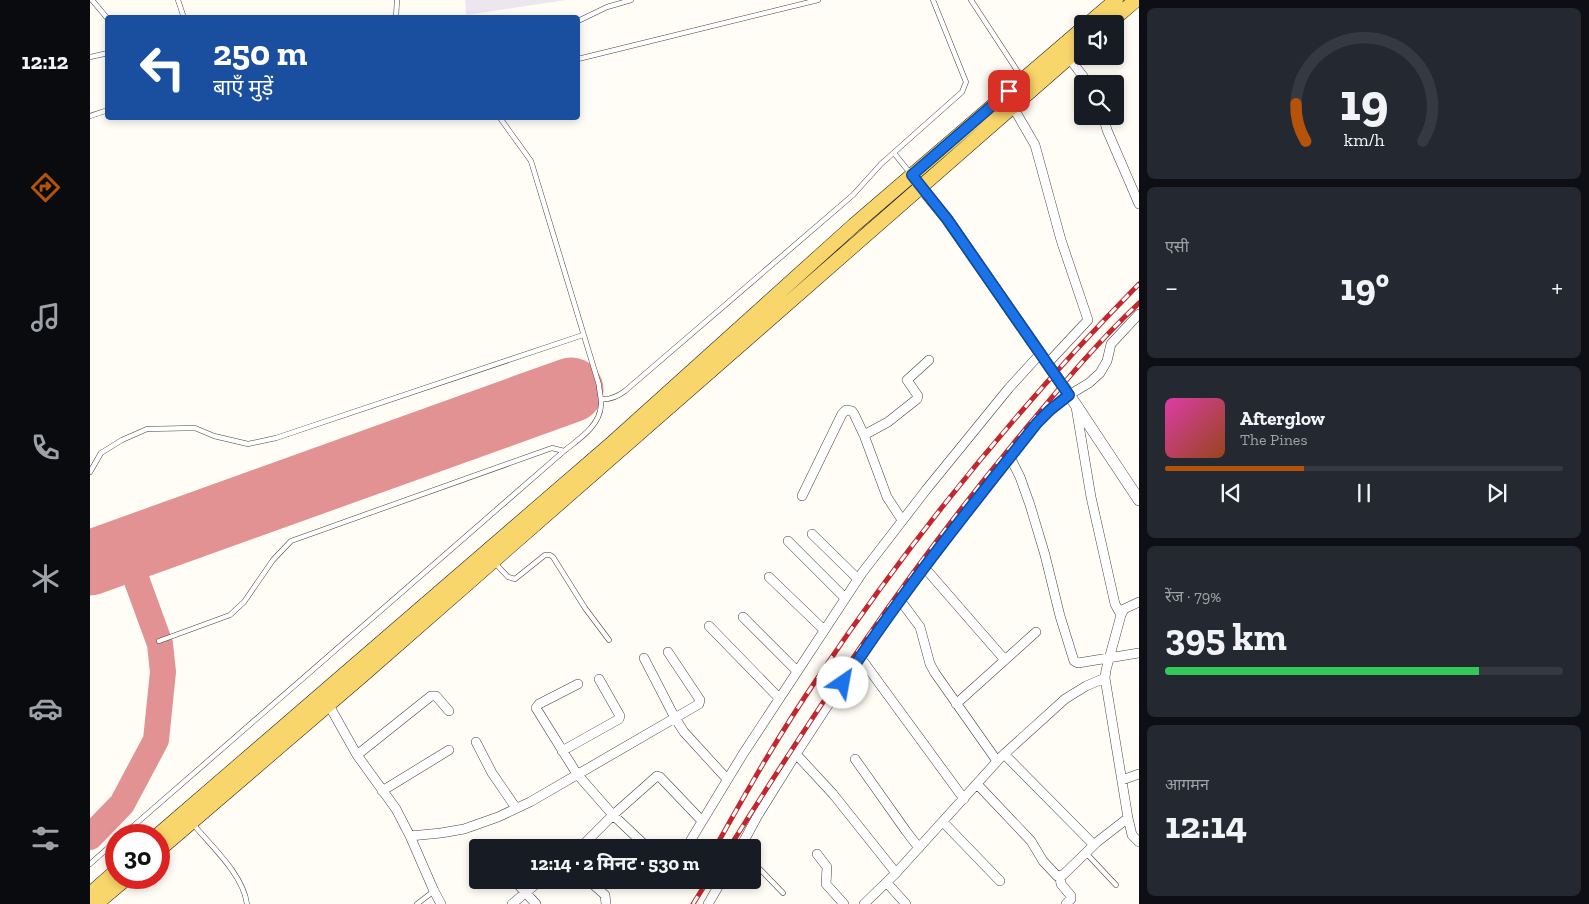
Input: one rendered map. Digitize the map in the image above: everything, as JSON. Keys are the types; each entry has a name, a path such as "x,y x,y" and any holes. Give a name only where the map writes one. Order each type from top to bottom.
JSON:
{"main road":[{"path":"1098,15 1116,0"},
{"path":"1118,15 1136,0"},
{"path":"170,840 912,175 1074,35"},
{"path":"170,825 493,561 1074,53"},
{"path":"90,894 105,881"},
{"path":"96,904 114,889"}],"street":[{"path":"1069,58 1082,75"},
{"path":"1013,107 1035,145 1061,240 1088,320 1046,364"},
{"path":"1106,125 1139,204"},
{"path":"912,175 947,219 1076,405 1139,500"},
{"path":"745,839 796,754 860,657 924,567 1037,423 1050,410 1100,373 1107,361 1111,344 1139,314"},
{"path":"691,839 796,671 858,579 902,520 1009,388 1040,354"},
{"path":"864,435 888,422 917,399 918,396 907,380 929,360"},
{"path":"1076,405 1091,497 1115,604 1121,614"},
{"path":"802,496 844,411 852,411 864,435 887,498 902,520"},
{"path":"1010,457 1015,464 1030,505 1074,661 1078,663 1139,653"},
{"path":"812,534 858,579"},
{"path":"788,540 845,598"},
{"path":"924,567 1005,660"},
{"path":"769,577 824,630"},
{"path":"900,600 920,627 930,664 956,704 1001,758 1094,845"},
{"path":"1139,602 1124,609 1121,614 1105,678 1128,818 1132,835 1139,842"},
{"path":"743,616 796,671"},
{"path":"709,626 779,698"},
{"path":"956,704 1036,632"},
{"path":"410,836 464,829 498,818 699,704 700,700 668,652"},
{"path":"860,657 964,799"},
{"path":"644,658 684,732 727,779"},
{"path":"864,904 896,873 1001,758 1065,699 1086,686 1105,678"},
{"path":"562,751 617,722 619,719 620,716 599,679"},
{"path":"578,684 536,708 577,774 613,815 638,839"},
{"path":"358,755 431,696 436,696 449,711"},
{"path":"326,699 358,755 396,809 441,904"},
{"path":"476,742 492,773 516,808"},
{"path":"382,791 449,750"},
{"path":"796,754 833,794 896,873"},
{"path":"855,759 919,848"},
{"path":"1122,780 1139,774"},
{"path":"589,839 613,815 659,776 702,821"},
{"path":"977,784 1031,841 1043,861 1054,874 1060,876"},
{"path":"1060,876 1094,845 1128,818"},
{"path":"943,822 1000,881"},
{"path":"817,854 827,867 826,884 844,904"},
{"path":"1060,876 1061,884 1071,899 1066,904"},
{"path":"886,883 906,904"},
{"path":"522,889 536,904"},
{"path":"512,904 531,889"},
{"path":"598,889 605,895 606,904"},
{"path":"708,904 717,889"}],"lane":[{"path":"92,0 105,15"},
{"path":"178,0 183,15"},
{"path":"396,15 397,0"},
{"path":"580,20 607,7 631,0"},
{"path":"580,59 818,0"},
{"path":"601,399 607,400 617,397 625,391 853,195 881,164 962,92 966,82 933,0"},
{"path":"971,0 1023,80"},
{"path":"90,57 105,54"},
{"path":"90,116 105,111"},
{"path":"136,824 594,425 601,405 599,385 531,161 501,120"},
{"path":"894,153 912,175"},
{"path":"90,472 101,453 122,440 147,429 195,428 214,436 248,444 276,438 583,335"},
{"path":"159,641 230,615 244,602 273,560 291,541 552,448 564,451"},
{"path":"493,561 508,577 515,579 545,555 553,557 585,608 609,640"},
{"path":"191,822 237,877 244,888 247,904"},
{"path":"90,864 105,851"},
{"path":"1086,853 1116,885"},
{"path":"761,870 783,893"},
{"path":"417,904 434,891"}],"shaded area":[{"path":"465,0 566,0 466,15"}],"taxiway":[{"path":"90,837 122,804 156,740 163,672 160,644 126,551"}],"runway":[{"path":"90,563 571,390"}],"railway":[{"path":"720,839 791,718 855,624 930,522 1010,424 1139,284"},
{"path":"735,839 830,692 937,541 974,492 1058,390 1089,354 1139,303"},
{"path":"693,904 702,889"}],"route":[{"path":"843,683 875,633 961,519 1037,423 1069,395 947,219 912,175 1009,91"}]}
